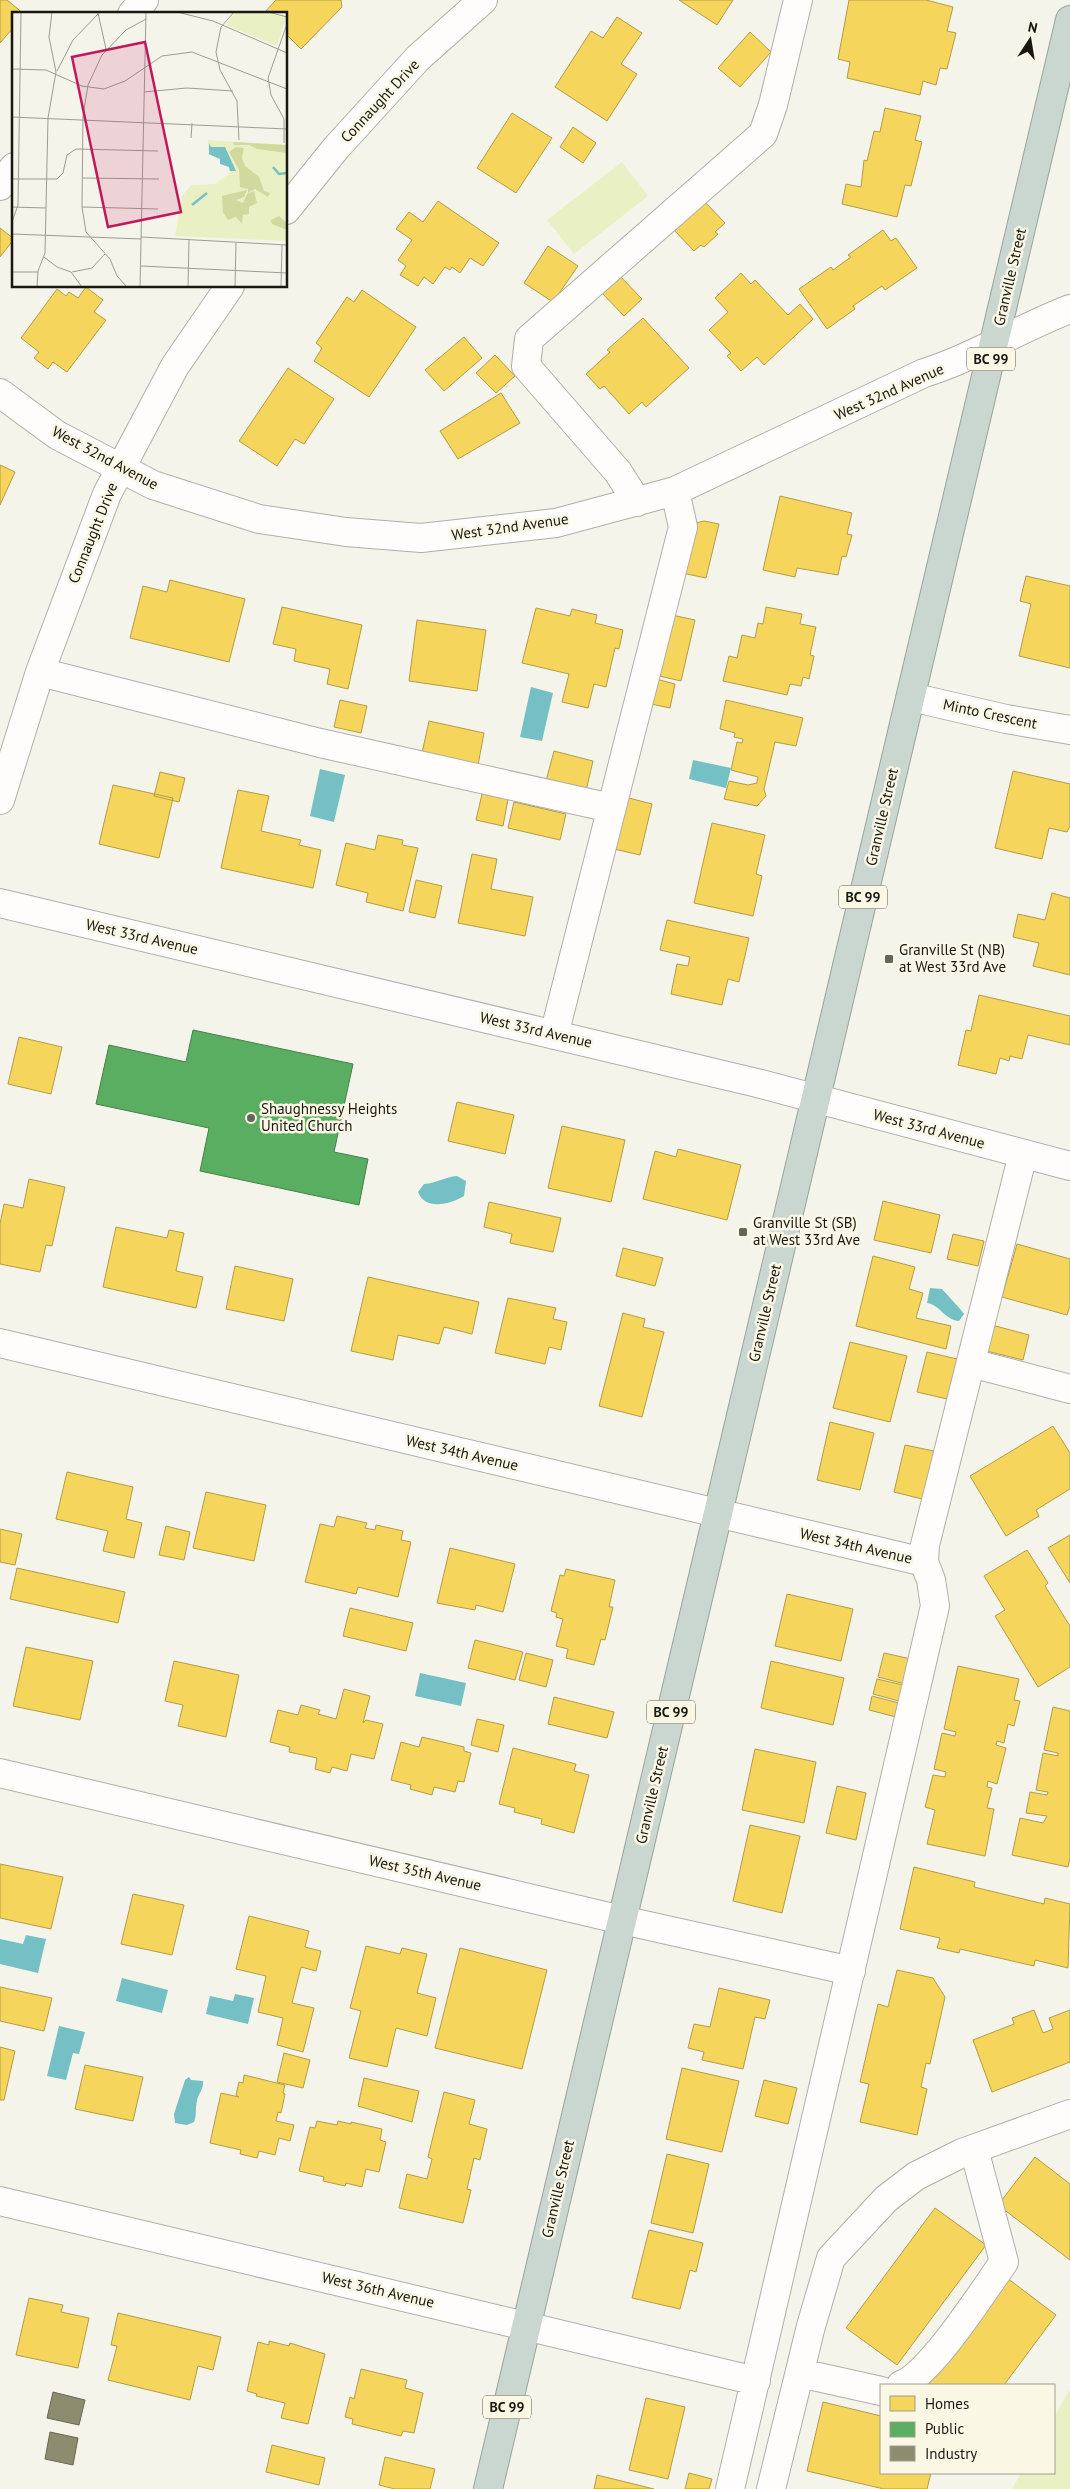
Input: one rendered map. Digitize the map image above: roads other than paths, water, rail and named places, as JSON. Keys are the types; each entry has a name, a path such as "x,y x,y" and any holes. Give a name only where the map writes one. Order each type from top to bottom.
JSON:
{"highway":[{"name":"Granville Street","path":"488,2489 1070,20"}],"street":[{"path":"134,12 144,0"},
{"name":"Connaught Drive","path":"288,208 336,148 418,58 483,0"},
{"path":"637,502 618,472 526,366 529,339 763,134 773,105 798,0"},
{"path":"0,186 12,170"},
{"name":"Connaught Drive","path":"0,800 40,672 106,494 175,366 229,288"},
{"name":"West 32nd Avenue","path":"0,393 58,435 153,485 259,519 346,532 421,538 556,523 675,491 924,373 950,365 1042,320 1070,309"},
{"path":"554,1035 610,808 683,527 675,491"},
{"path":"40,672 320,743 610,808"},
{"name":"Minto Crescent","path":"911,697 1006,719 1070,730"},
{"name":"West 33rd Avenue","path":"0,903 816,1098 1070,1166"},
{"path":"730,2489 935,1606 931,1580 924,1562 925,1545 1023,1154"},
{"name":"West 34th Avenue","path":"0,1343 924,1562"},
{"path":"971,1363 1070,1389"},
{"name":"West 35th Avenue","path":"0,1773 622,1920 851,1971"},
{"path":"771,2489 831,2258 886,2199 916,2176 974,2149 1070,2114"},
{"path":"904,2384 931,2362 1004,2262 974,2149"},
{"name":"West 36th Avenue","path":"0,2201 756,2381"},
{"path":"800,2373 880,2391"}],"water":[{"path":"531,687 553,693 542,741 520,737"},
{"path":"693,760 731,768 726,788 689,779"},
{"path":"320,769 345,775 334,822 310,816"},
{"path":"457,1176 466,1181 464,1196 439,1204 426,1202 421,1198 418,1192 424,1184"},
{"path":"930,1288 942,1289 961,1310 964,1314 959,1321 950,1318 932,1304 927,1303"},
{"path":"420,1673 466,1683 461,1706 415,1696"},
{"path":"26,1935 46,1939 38,1973 0,1964 0,1939 23,1944"},
{"path":"122,1978 168,1990 162,2013 116,2001"},
{"path":"235,1994 254,1998 248,2024 206,2014 210,1996 233,2001"},
{"path":"59,2026 85,2032 79,2054 73,2053 66,2080 47,2076"},
{"path":"189,2077 191,2080 203,2081 203,2087 198,2096 195,2119 194,2122 187,2125 175,2123 174,2114 185,2080"}],"place":[{"name":"Granville St (NB) at West 33rd Ave","path":"889,959"},
{"name":"Shaughnessy Heights United Church","path":"251,1118"},
{"name":"Granville St (SB) at West 33rd Ave","path":"743,1232"}]}
